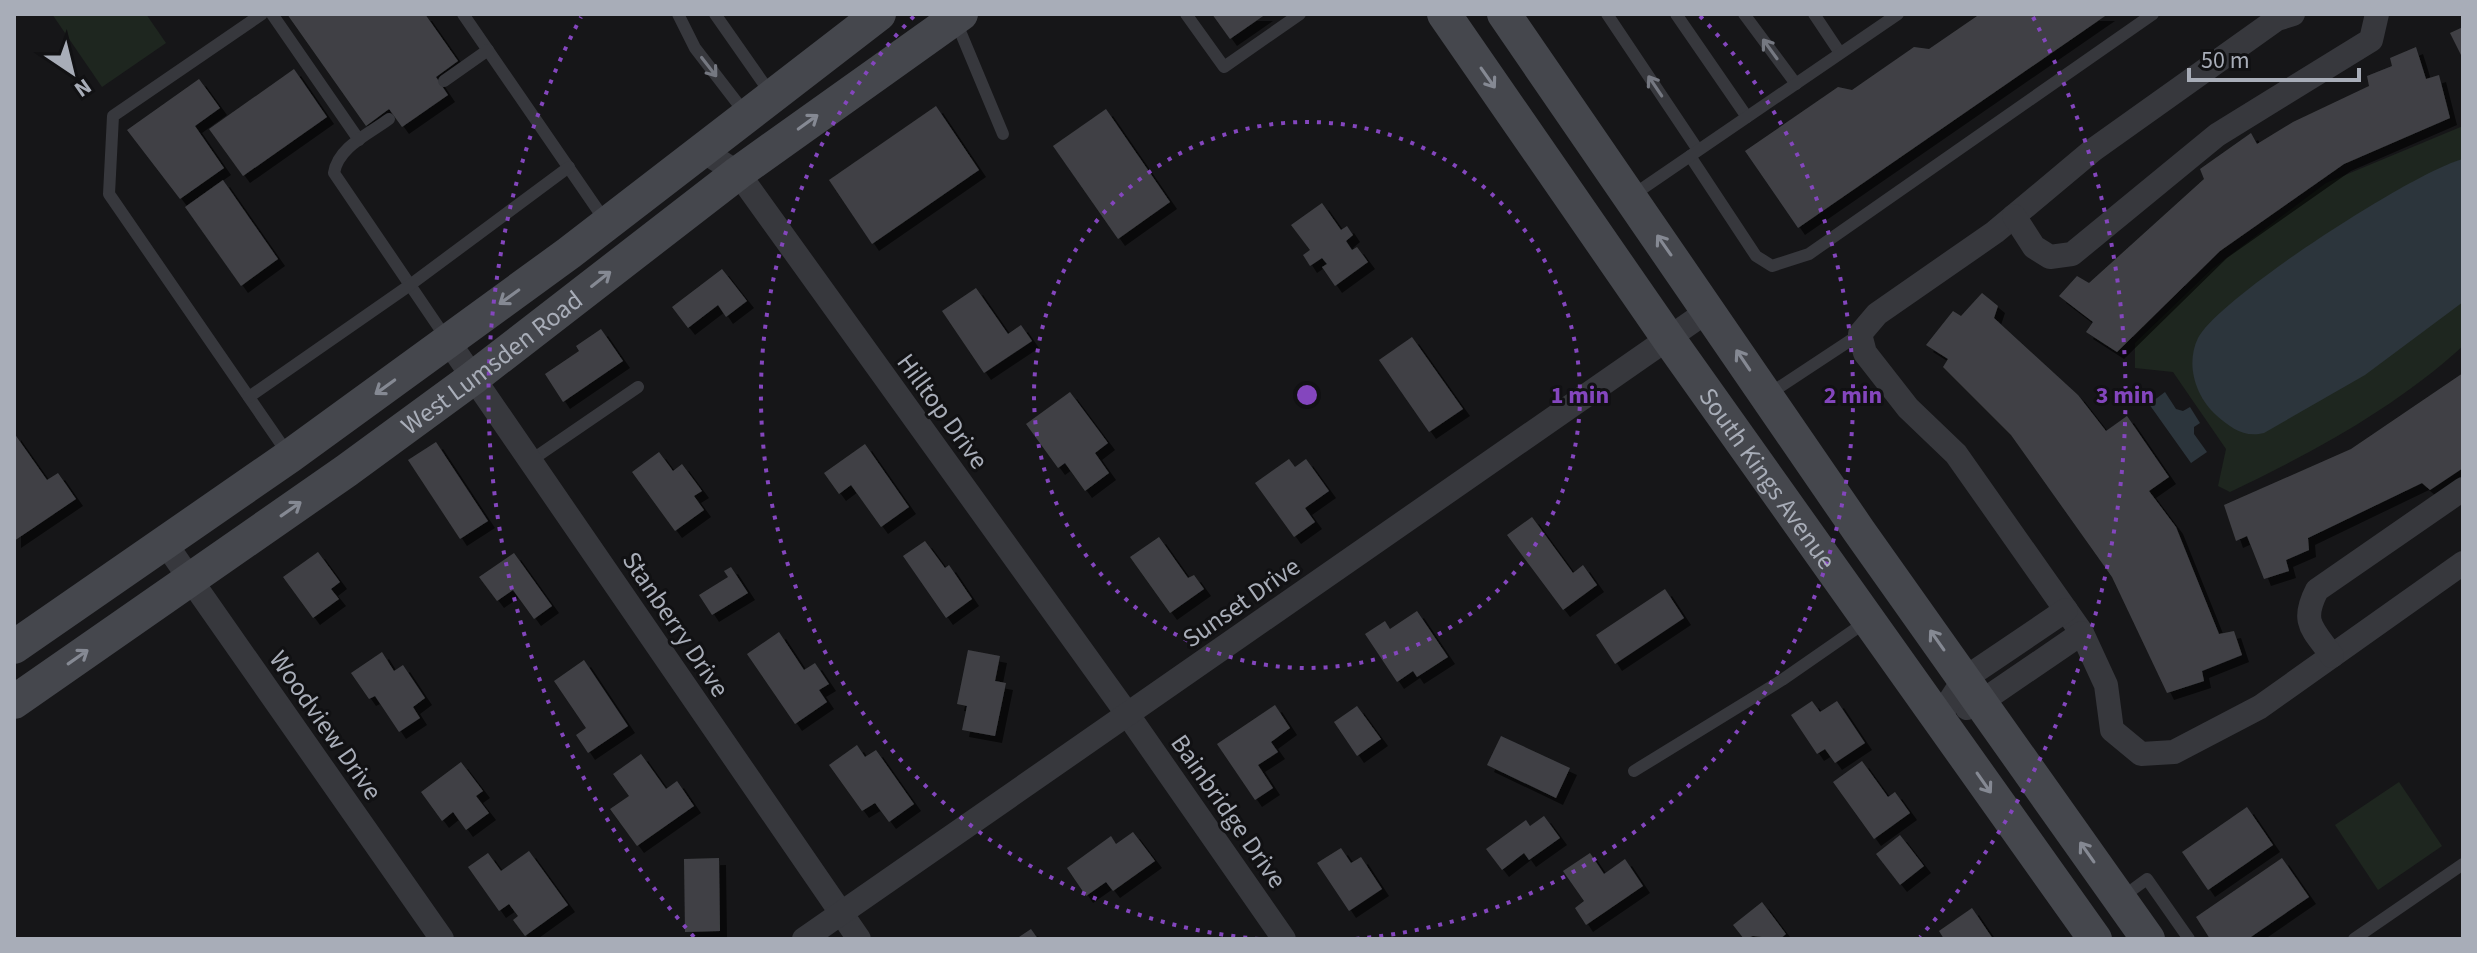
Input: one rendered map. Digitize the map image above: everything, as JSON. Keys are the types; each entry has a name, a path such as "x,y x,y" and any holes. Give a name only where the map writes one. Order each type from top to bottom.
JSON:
{"main road":[{"name":"West Lumsden Road","path":"14,647 290,456 608,224 879,14"},
{"name":"South Kings Avenue","path":"1444,14 1867,621 2095,939"},
{"name":"South Kings Avenue","path":"1504,14 2148,939"},
{"name":"West Lumsden Road","path":"14,702 473,378 738,173 958,16"}],"street":[{"path":"2293,14 2277,19 2093,150 2014,216 1877,314 1860,334 1865,353 1908,408 1956,454 2082,633 2106,685 2112,730 2141,754 2174,752 2260,707 2463,563"},
{"path":"2014,216 2034,247 2050,257 2072,254 2217,135 2371,40 2377,14"},
{"name":"Hilltop Drive","path":"703,151 738,173 1128,715"},
{"name":"Sunset Drive","path":"804,939 1709,310"},
{"name":"Stanberry Drive","path":"448,341 859,939"},
{"path":"2332,656 2309,623 2307,610 2317,590 2463,489"},
{"name":"Woodview Drive","path":"165,543 442,939"},
{"path":"1938,719 2066,610"},
{"path":"1972,690 2082,633"},
{"name":"Bainbridge Drive","path":"1128,715 1284,939"}],"lane":[{"path":"262,14 113,116 109,194 290,456"},
{"path":"272,14 359,140"},
{"path":"463,14 608,224"},
{"path":"678,14 695,48 760,106"},
{"path":"715,14 760,106"},
{"path":"1186,14 1224,67 1300,14"},
{"path":"1607,14 1756,256 1772,266 1809,254 2153,14"},
{"path":"1676,14 1747,117"},
{"path":"1744,14 1796,84"},
{"path":"1814,14 1840,53"},
{"path":"1631,197 1840,53 1884,18 1898,14"},
{"path":"958,16 971,63 1003,134"},
{"path":"444,81 488,50"},
{"path":"389,119 336,160 334,173 448,341"},
{"path":"249,397 410,285 569,167"},
{"path":"1767,395 1860,334"},
{"path":"530,461 638,387"},
{"path":"1634,771 1782,680 1867,621"},
{"path":"2354,939 2463,864"},
{"path":"2120,899 2147,879 2189,939"}],"shaded area":[{"path":"52,14 146,14 166,43 102,87"},
{"path":"2463,126 2463,346 2409,389 2352,428 2230,492 2218,486 2226,449 2173,372 2135,368 2135,343 2213,268 2326,183"},
{"path":"2463,159 2463,302 2365,375 2264,433 2238,431 2216,415 2198,390 2193,369 2198,338 2213,319 2242,294 2320,238 2404,186"},
{"path":"2165,392 2176,409 2183,411 2190,407 2200,423 2194,427 2194,434 2207,452 2191,463 2149,404"},
{"path":"2399,782 2442,846 2378,890 2335,825"}],"building":[{"path":"287,14 425,14 458,61 436,77 448,95 402,127 389,109 366,126"},
{"path":"1212,14 1266,14 1230,39"},
{"path":"1980,14 2108,14 1798,228 1745,151 1838,87 1852,90 1914,47 1929,49"},
{"path":"2463,27 2463,59 2450,33"},
{"path":"2416,47 2426,79 2439,75 2450,118 2344,164 2220,251 2117,352 2086,332 2093,322 2059,296 2077,276 2089,283 2204,179 2200,169 2251,133 2257,144 2293,122 2369,86 2367,76 2392,66 2390,58"},
{"path":"294,69 327,117 243,176 209,129"},
{"path":"199,79 220,108 195,126 224,168 180,199 127,130"},
{"path":"936,106 979,170 872,244 829,180"},
{"path":"1106,109 1170,202 1118,239 1053,146"},
{"path":"223,180 278,259 241,286 185,207"},
{"path":"1322,203 1341,230 1347,226 1353,235 1346,241 1352,250 1357,247 1368,262 1335,286 1322,267 1327,264 1322,258 1310,266 1303,255 1310,250 1291,225"},
{"path":"722,269 747,301 726,317 718,305 688,328 672,307"},
{"path":"976,288 1008,334 1021,325 1032,341 984,373 942,311"},
{"path":"1982,293 1998,306 1994,318 2078,395 2106,431 2127,416 2169,477 2149,491 2176,527 2219,634 2234,631 2242,655 2202,671 2204,681 2167,693 2112,577 2011,435 1943,367 1948,359 1926,345 1953,311 1961,316"},
{"path":"601,329 623,361 563,402 545,374 579,351 576,346"},
{"path":"1412,337 1463,409 1429,432 1379,360"},
{"path":"2463,373 2463,468 2430,490 2422,483 2308,538 2309,550 2286,560 2289,571 2264,579 2247,536 2236,541 2224,505 2351,449"},
{"path":"1070,392 1108,443 1095,453 1109,473 1085,491 1065,463 1058,468 1026,424"},
{"path":"14,433 47,480 58,473 76,499 14,541"},
{"path":"436,442 488,521 460,539 408,460"},
{"path":"865,444 909,507 881,527 851,485 839,494 824,473"},
{"path":"659,452 673,471 682,464 702,491 694,496 704,510 675,531 632,472"},
{"path":"1289,459 1295,467 1306,459 1329,491 1305,508 1315,522 1294,537 1255,483"},
{"path":"1532,517 1573,573 1583,565 1597,585 1563,610 1507,535"},
{"path":"1159,537 1188,578 1194,575 1204,589 1170,613 1130,557"},
{"path":"925,541 945,568 949,565 972,599 946,618 903,556"},
{"path":"318,552 340,582 331,589 339,599 313,618 283,577"},
{"path":"514,553 552,606 534,619 513,590 497,601 479,577"},
{"path":"731,567 748,593 712,615 699,595 728,577 724,571"},
{"path":"1665,589 1684,618 1615,664 1596,635"},
{"path":"1417,611 1448,657 1417,677 1413,671 1397,682 1365,634 1385,621 1390,629"},
{"path":"779,632 804,670 815,663 829,684 819,690 827,702 795,724 747,654"},
{"path":"968,650 1000,656 995,681 1006,683 995,736 962,730 967,706 957,704"},
{"path":"382,652 394,671 403,665 425,698 413,707 420,718 399,732 375,696 369,699 351,673"},
{"path":"584,660 628,726 588,753 576,735 586,728 554,681"},
{"path":"1812,701 1820,712 1837,701 1865,743 1835,763 1825,749 1817,754 1791,715"},
{"path":"1275,705 1290,728 1271,742 1278,752 1258,765 1273,788 1255,800 1217,744"},
{"path":"1357,706 1381,739 1357,756 1334,722"},
{"path":"1501,736 1570,768 1556,798 1487,765"},
{"path":"857,745 865,757 876,750 914,804 889,822 875,803 862,811 829,765"},
{"path":"641,754 666,789 677,781 694,806 637,846 610,809 629,796 613,774"},
{"path":"1862,761 1888,797 1895,792 1910,813 1874,839 1833,782"},
{"path":"461,762 483,791 476,796 489,813 466,830 453,812 442,821 421,792"},
{"path":"2247,807 2273,845 2208,890 2182,852"},
{"path":"1544,816 1560,838 1529,860 1524,853 1502,870 1486,849 1526,820 1530,826"},
{"path":"1133,832 1155,861 1113,891 1106,882 1086,896 1067,868 1111,836 1116,844"},
{"path":"1900,835 1924,866 1900,885 1876,854"},
{"path":"1341,848 1351,863 1361,857 1382,889 1349,911 1317,863"},
{"path":"529,851 568,905 525,936 513,920 518,916 509,904 499,911 468,867 488,853 501,871"},
{"path":"1590,853 1604,874 1625,859 1643,886 1586,925 1575,908 1584,901 1563,871"},
{"path":"719,858 720,931 685,932 684,859"},
{"path":"2282,858 2309,897 2248,939 2210,939 2196,917"},
{"path":"1762,902 1786,934 1780,939 1753,936 1744,939 1733,925"},
{"path":"1972,908 1993,939 1944,939 1939,931"},
{"path":"1031,929 1038,939 1016,939"}]}
